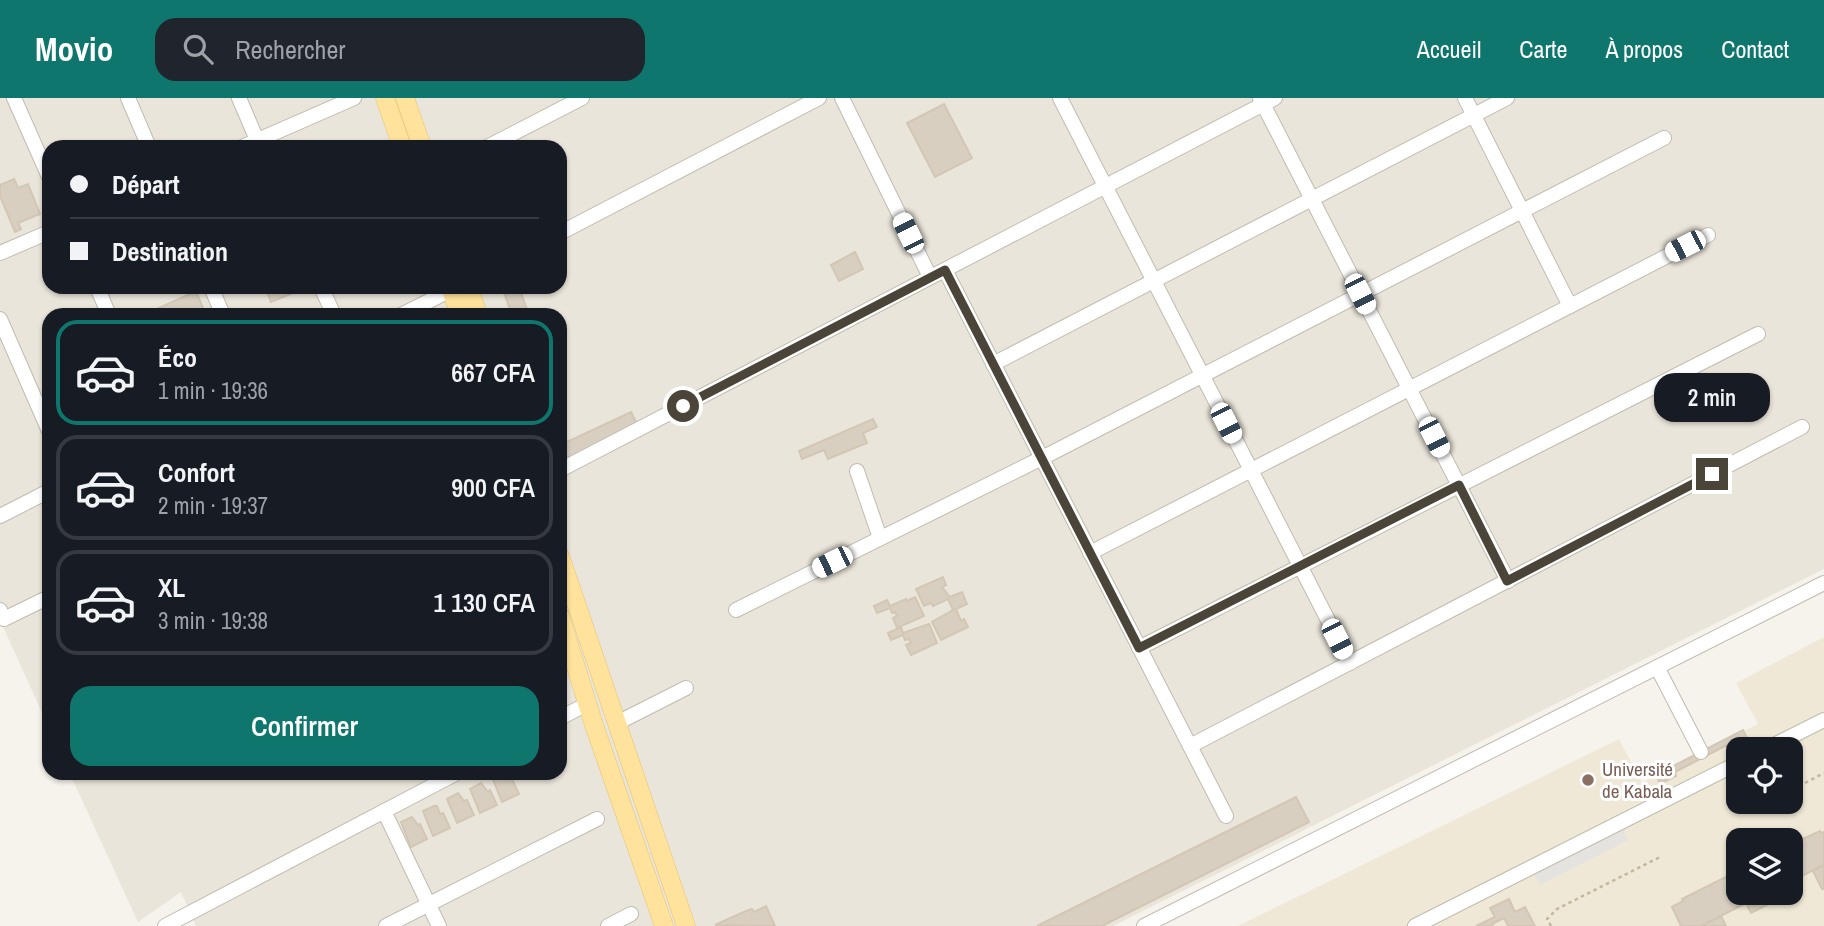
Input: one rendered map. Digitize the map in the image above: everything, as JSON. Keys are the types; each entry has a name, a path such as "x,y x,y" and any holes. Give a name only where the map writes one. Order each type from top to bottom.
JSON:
{"main road":[{"path":"385,98 400,140"},
{"path":"405,98 420,140"},
{"path":"462,294 473,308"},
{"path":"567,577 686,926"},
{"path":"567,639 664,926"}],"street":[{"path":"14,98 42,161"},
{"path":"128,98 146,140"},
{"path":"239,98 257,140"},
{"path":"267,140 354,98"},
{"path":"501,140 582,98"},
{"path":"567,229 819,98"},
{"path":"842,98 930,277"},
{"path":"1060,98 1350,663"},
{"path":"1465,98 1570,306"},
{"path":"993,364 1507,98"},
{"path":"567,466 1266,100 1312,199 1507,581"},
{"path":"736,610 1042,458 1664,138"},
{"path":"0,253 42,235"},
{"path":"1090,553 1708,235"},
{"path":"945,270 1226,816"},
{"path":"416,308 445,294"},
{"path":"0,319 42,415"},
{"path":"1139,648 1758,334"},
{"path":"1190,746 1802,427"},
{"path":"858,471 880,538"},
{"path":"0,516 42,495"},
{"path":"1144,926 1824,583"},
{"path":"0,610 4,619 42,600"},
{"path":"1657,667 1713,776"},
{"path":"617,723 686,688"},
{"path":"567,714 587,704"},
{"path":"1790,737 1824,720"},
{"path":"1415,926 1726,769"},
{"path":"164,926 443,780"},
{"path":"384,811 439,926"},
{"path":"386,926 597,819"},
{"path":"608,926 631,914"}],"path":[{"path":"1805,783 1824,774"},
{"path":"1550,926 1547,919 1557,909 1662,856"}],"shaded area":[{"path":"0,98 1824,98 1824,569 1113,926 196,926 181,892 138,922 73,780 567,780 567,308 42,308 42,713 0,620"},
{"name":"Université de Kabala","path":"1824,637 1824,926 1238,926 1619,739 1642,783 1726,740 1726,814 1803,814 1803,737 1732,737 1758,724 1736,683"},
{"path":"1623,829 1628,840 1540,885 1534,874"}],"building":[{"path":"944,104 972,158 935,177 907,123"},
{"path":"14,179 18,188 28,184 40,214 18,223 21,229 15,232 0,196 0,185"},
{"path":"855,252 863,269 839,281 831,265"},
{"path":"189,294 197,294 203,308 159,308"},
{"path":"268,294 291,294 271,302"},
{"path":"504,294 522,294 526,308 510,308"},
{"path":"631,412 637,424 567,460 567,442"},
{"path":"873,419 877,427 863,433 867,443 828,459 824,450 802,459 799,451"},
{"path":"943,577 946,585 942,587 950,597 962,592 967,604 956,609 961,621 964,619 968,627 941,640 932,622 953,610 948,599 933,606 931,603 924,606 916,589"},
{"path":"915,597 924,616 897,628 893,618 897,616 895,612 892,613 890,608 877,613 874,606 887,600 890,606"},
{"path":"929,624 937,643 911,655 906,645 911,643 909,639 905,640 903,635 891,640 888,633 901,627 903,633"},
{"path":"1743,730 1746,737 1729,737"},
{"path":"1726,739 1726,746 1675,772 1676,776 1660,784 1656,775"},
{"path":"493,780 512,780 519,794 502,802"},
{"path":"481,783 488,792 490,790 497,805 480,813 470,789"},
{"path":"458,793 464,801 467,800 474,815 457,823 447,799"},
{"path":"1296,797 1309,822 1102,926 1037,926"},
{"path":"437,806 440,814 443,813 450,828 433,836 423,811"},
{"path":"412,817 420,824 427,839 411,847 401,822"},
{"path":"1820,831 1824,832 1824,865 1803,876 1803,839"},
{"path":"1824,865 1824,889 1822,889 1813,871"},
{"path":"1726,877 1726,905 1742,905 1701,926 1681,926 1672,907 1683,901 1682,899"},
{"path":"1509,899 1515,912 1525,907 1535,926 1508,926 1504,918 1492,924 1493,926 1476,926 1495,917 1490,908"},
{"path":"1747,905 1767,905 1751,913"},
{"path":"766,906 775,926 715,925 746,911 752,909 754,912"},
{"path":"1721,916 1726,926 1701,926"}],"place":[{"name":"Université de Kabala","path":"1588,780"}],"route":[{"path":"683,406 945,270 1139,648 1459,485 1507,581 1712,474"}]}
